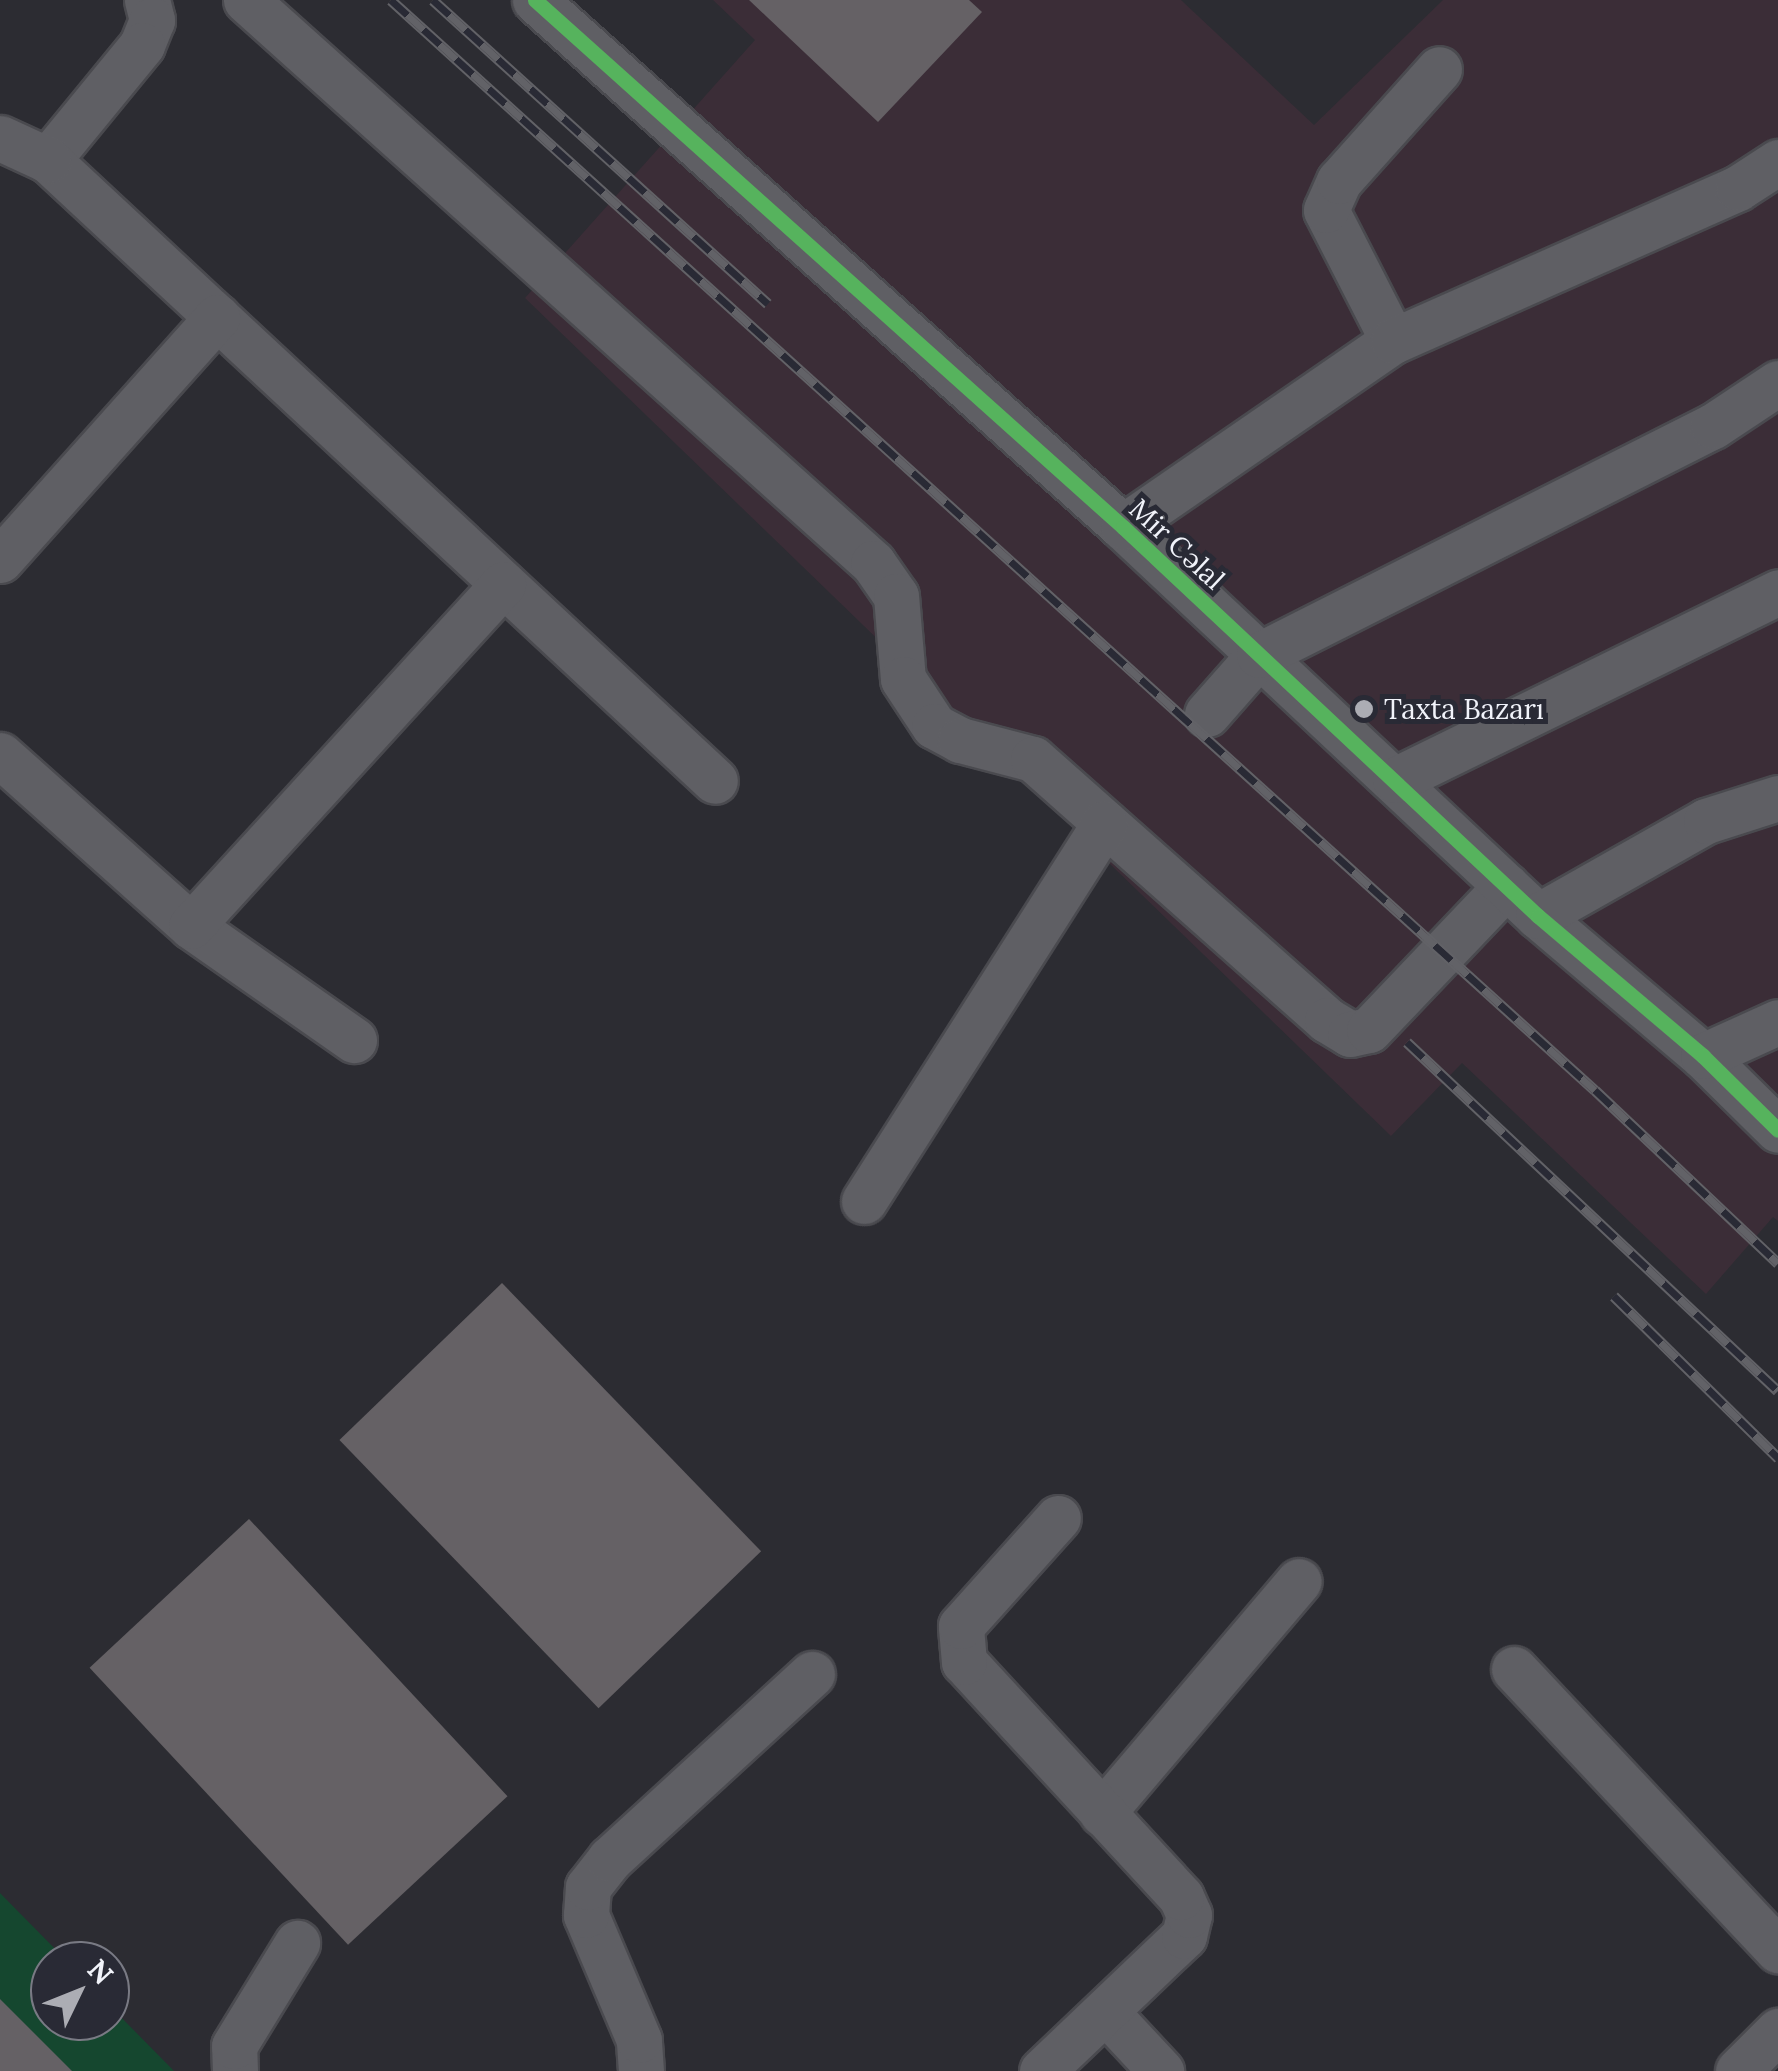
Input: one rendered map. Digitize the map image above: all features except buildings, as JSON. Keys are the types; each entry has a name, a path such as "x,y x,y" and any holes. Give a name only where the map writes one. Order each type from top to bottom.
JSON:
{"street":[{"path":"48,160 142,45 152,20 147,0"},
{"path":"246,0 873,563 896,596 902,679 934,726 960,740 1032,759 1350,1034 1369,1030 1522,901 1706,821 1778,798"},
{"name":"Mir Cəlal","path":"535,0 1123,527 1522,901 1704,1056 1778,1130"},
{"path":"1392,341 1326,210 1339,181 1439,69"},
{"path":"0,138 48,160 716,782"},
{"path":"1123,527 1392,341 1738,188 1778,162"},
{"path":"0,560 217,318"},
{"path":"1207,714 1259,656 1713,426 1778,383"},
{"path":"191,926 503,584"},
{"path":"1395,780 1778,592"},
{"path":"0,755 191,926 354,1040"},
{"path":"864,1200 1105,823"},
{"path":"1704,1056 1778,1022"},
{"path":"1042,2071 1184,1936 1189,1915 1180,1897 964,1662 961,1626 1058,1518"},
{"path":"1102,1813 1299,1581"},
{"path":"1514,1669 1778,1950"},
{"path":"641,2071 638,2040 586,1916 588,1887 610,1858 812,1674"},
{"path":"234,2071 234,2046 297,1943"},
{"path":"1106,2012 1161,2071"},
{"path":"1738,2071 1778,2031"}],"shaded area":[{"name":"Taxta Bazarı","path":"713,0 1181,0 1314,125 1443,0 1778,0 1778,1221 1773,1217 1706,1294 1462,1063 1391,1136 525,298 755,40"}],"green space":[{"path":"0,1893 47,1941 30,1941 30,2041 130,2041 130,2026 174,2071 0,2071"}],"railway":[{"path":"391,0 1595,1090 1778,1263"},
{"path":"433,0 768,304"},
{"path":"1407,1042 1778,1391"},
{"path":"1614,1296 1778,1458"}],"cycle path":[{"path":"535,0 1123,527 1538,916 1703,1056 1778,1130"}],"place":[{"name":"Taxta Bazarı","path":"1364,709"}]}
